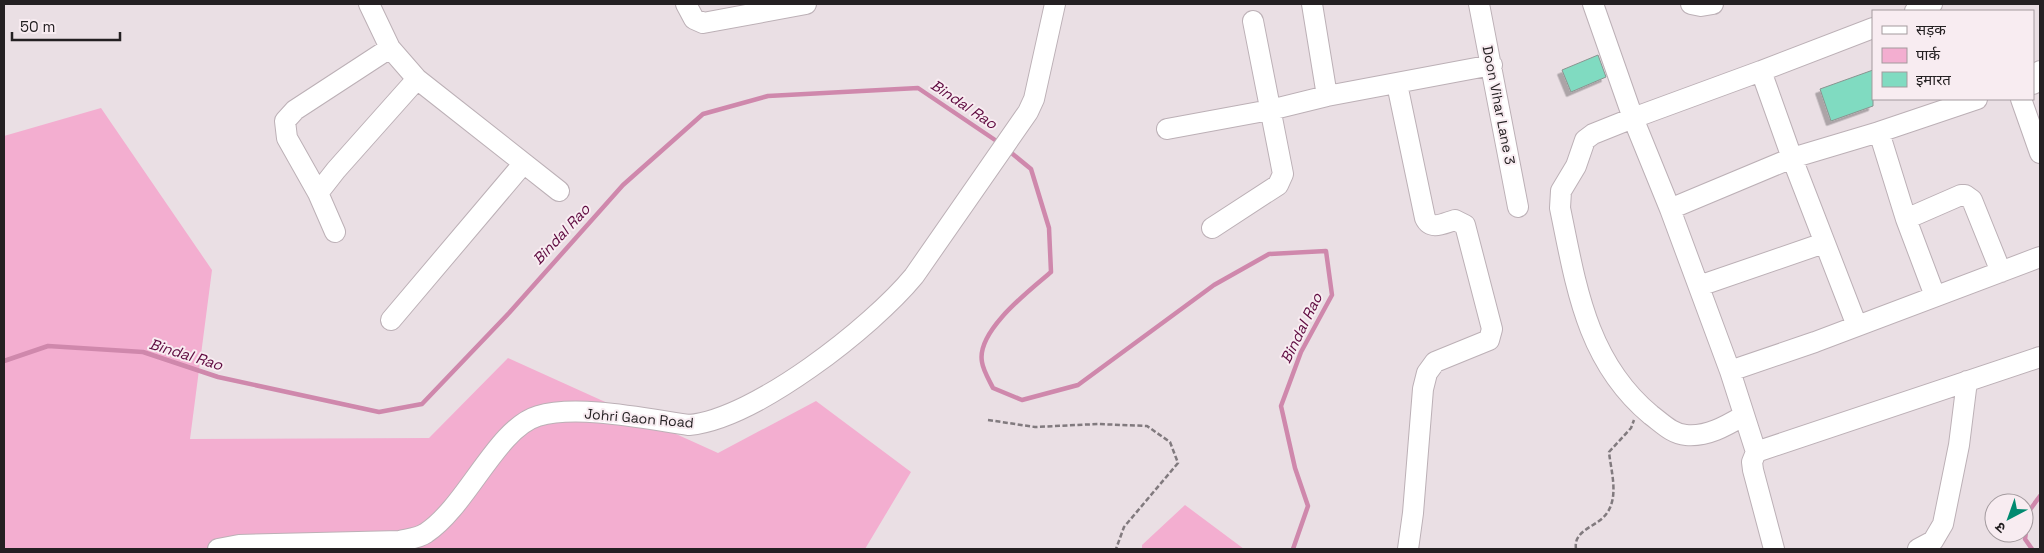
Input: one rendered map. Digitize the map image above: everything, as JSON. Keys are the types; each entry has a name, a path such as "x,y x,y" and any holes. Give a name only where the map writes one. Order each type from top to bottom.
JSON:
{"street":[{"path":"369,4 390,48 417,79 523,164 559,190"},
{"path":"686,4 694,19 703,22 761,7 806,4"},
{"name":"Johri Gaon Road","path":"218,549 239,545 400,541 424,535 446,518 506,439 519,426 536,416 583,412 689,425 704,424 748,407 778,389 861,328 892,301 914,276 1014,134 1034,99 1055,4"},
{"path":"1312,4 1327,96"},
{"name":"Doon Vihar Lane 3","path":"1479,4 1518,207"},
{"path":"1593,4 1633,118 1670,209 1730,371 1756,452 1752,462 1753,470 1774,549"},
{"path":"1690,4 1701,6 1713,4"},
{"path":"1917,10 1932,4"},
{"path":"1212,228 1278,185 1281,181 1282,166 1254,21"},
{"path":"1743,416 1718,430 1687,436 1668,428 1641,405 1610,370 1588,328 1560,208 1562,191 1576,166 1585,140 1593,134 1872,28"},
{"path":"336,232 318,194 287,138 284,124 288,115 390,48"},
{"path":"1167,129 1492,65"},
{"path":"1761,71 1792,158 1857,326"},
{"path":"2034,83 2040,72"},
{"path":"318,194 336,170 417,79"},
{"path":"1397,84 1425,218 1428,224 1435,226 1455,220 1465,225 1492,329 1489,340 1435,362 1427,373 1423,389 1413,513 1408,549"},
{"path":"1670,209 1792,158 1879,132 1974,100"},
{"path":"2022,100 2040,153"},
{"path":"1879,132 1906,219 1935,296"},
{"path":"391,320 523,164"},
{"path":"1906,219 1961,196 1969,196 2001,272"},
{"path":"1699,286 1824,243"},
{"path":"1730,371 1857,326 2040,257"},
{"path":"1756,452 2040,357"},
{"path":"1918,549 1933,541 1943,524 1959,445 1967,381"}],"path":[{"path":"1576,549 1575,544 1579,535 1607,514 1614,493 1609,452 1631,428 1641,405"},
{"path":"988,420 1035,427 1098,424 1147,426 1170,442 1178,463 1124,527 1116,549"}],"green space":[{"path":"101,108 212,270 190,439 429,438 508,358 718,453 816,401 911,472 865,549 4,549 4,136"},
{"path":"1185,505 1244,549 1142,549 1142,545"}],"building":[{"path":"1598,55 1606,77 1571,92 1562,70"},
{"path":"1872,70 1873,106 1831,121 1820,89"}],"waterway":[{"name":"Bindal Rao","path":"4,361 48,346 143,352 218,377 379,412 422,404 509,313 623,185 703,114 768,96 918,88 1001,144"},
{"name":"Bindal Rao","path":"1009,151 1031,169 1049,228 1051,272 1018,300 996,325 987,337 982,350 982,362 993,388 1022,400 1078,385 1214,285 1269,254 1326,251 1332,295 1301,352 1281,406 1295,468 1308,506 1293,549"},
{"name":"Bindal Rao","path":"2032,549 2025,539 2029,511 2040,496"}]}
